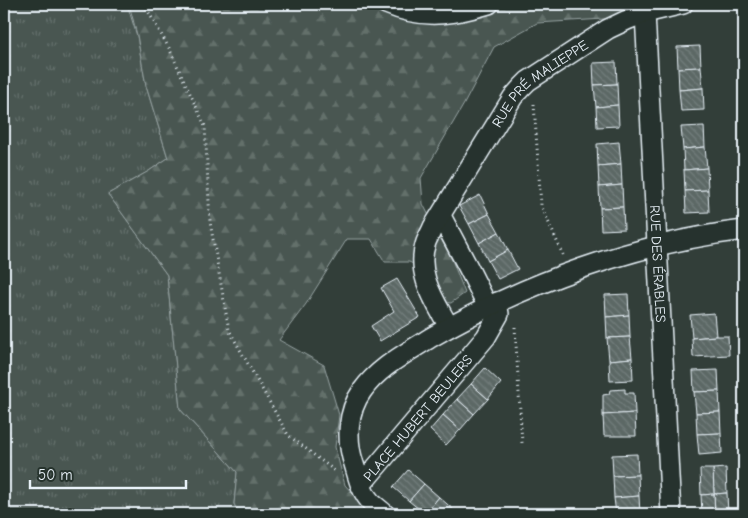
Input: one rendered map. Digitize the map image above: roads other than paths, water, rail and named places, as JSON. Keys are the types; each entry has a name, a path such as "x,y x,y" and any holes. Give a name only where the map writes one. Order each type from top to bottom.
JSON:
{"street":[{"path":"386,4 408,12 424,14 457,12 490,4"},
{"name":"RUE PRÉ MALIEPPE","path":"441,216 513,97 521,88 533,78 627,20 645,13 684,4"},
{"name":"RUE DES ÉRABLES","path":"645,13 656,246 672,514"},
{"path":"449,327 428,287 424,275 423,262 426,242 441,216 468,267 495,308"},
{"name":"PLACE HUBERT BEULERS","path":"363,489 350,452 350,420 361,393 373,377 390,363 449,327 495,308 550,280 656,246 744,230"},
{"name":"PLACE HUBERT BEULERS","path":"363,489 486,337 495,308"},
{"path":"363,489 370,501 385,514"}]}
